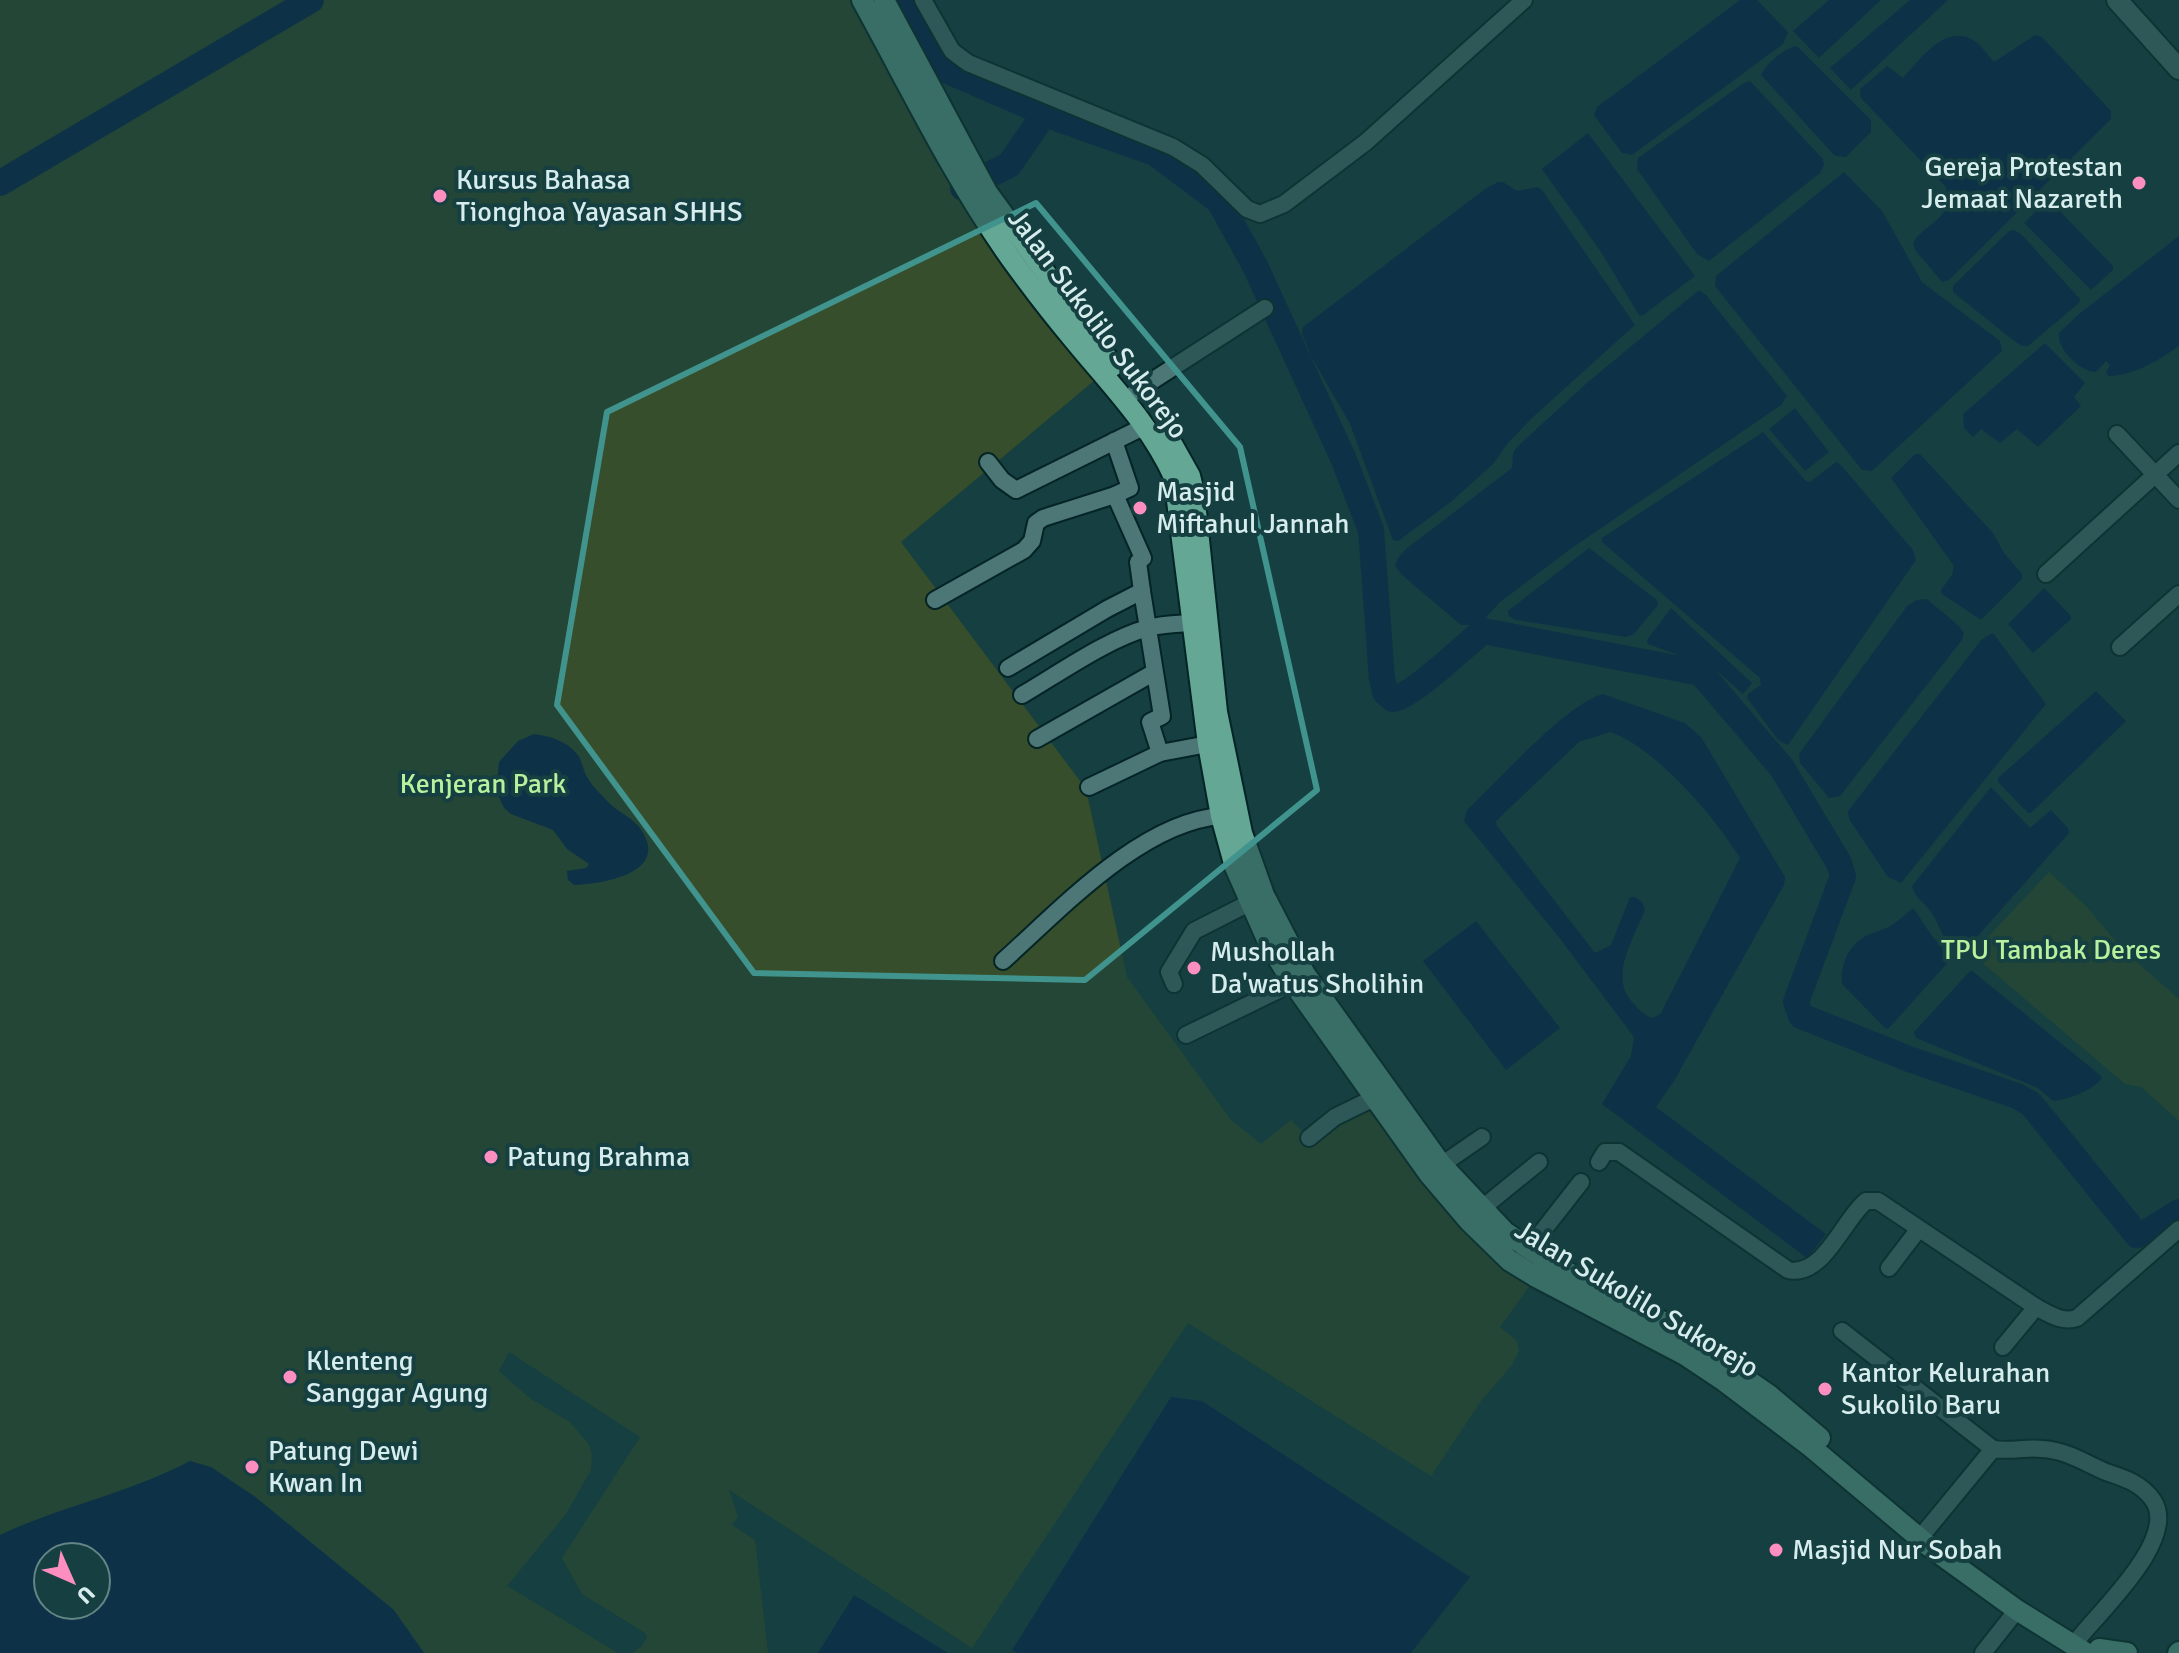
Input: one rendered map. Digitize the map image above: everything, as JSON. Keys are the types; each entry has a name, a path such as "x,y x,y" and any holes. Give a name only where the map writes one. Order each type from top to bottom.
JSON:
{"main road":[{"name":"Jalan Sukolilo Sukorejo","path":"862,0 950,141 979,196 1065,329 1140,429 1167,447 1174,477 1184,623 1206,744 1215,817 1234,835"},
{"name":"Jalan Sukolilo Sukorejo","path":"884,0 950,141"},
{"path":"2117,0 2178,65"},
{"name":"Jalan Sukolilo Sukorejo","path":"979,196 1135,392 1167,447 1190,476 1211,664 1206,744 1234,835 1247,903 1291,983 1337,1034 1373,1098 1475,1214 1501,1253 1523,1256 1536,1277 1685,1355 1783,1416 2017,1611 2083,1643"},
{"path":"2083,1643 2127,1653"}],"street":[{"path":"923,0 952,51 968,63 1173,147 1202,165 1247,209 1260,214 1284,204 1366,142 1524,0"},
{"path":"1135,392 1265,308"},
{"path":"988,462 1002,480 1016,490 1140,429"},
{"path":"2117,434 2179,500"},
{"path":"935,600 1024,550 1032,541 1036,523 1043,518 1130,488 1114,441"},
{"path":"2046,574 2179,453"},
{"path":"1115,495 1143,558 1138,562 1162,716 1150,722 1160,753"},
{"path":"1008,668 1142,591"},
{"path":"2120,647 2179,594"},
{"path":"1022,695 1095,651 1147,628 1184,623"},
{"path":"1037,739 1153,673"},
{"path":"1089,787 1160,753 1206,744"},
{"path":"1003,961 1088,884 1162,832 1215,817"},
{"path":"1174,984 1169,972 1194,931 1247,903"},
{"path":"1186,1035 1291,983"},
{"path":"1309,1138 1335,1117 1373,1098"},
{"path":"1435,1169 1482,1137"},
{"path":"1599,1162 1605,1152 1619,1152 1788,1270 1798,1272 1814,1265 1828,1251 1855,1210 1866,1201 1878,1201 2036,1307 2058,1319 2070,1321 2179,1229"},
{"path":"1475,1214 1539,1162"},
{"path":"1523,1256 1581,1182"},
{"path":"1889,1268 1918,1230"},
{"path":"2003,1347 2036,1307"},
{"path":"1842,1331 1993,1449 2043,1449 2074,1456 2129,1479 2154,1501 2161,1518 2152,1545 2083,1643"},
{"path":"1922,1534 1993,1449"},
{"path":"1983,1653 2017,1611"}],"highlighted area":[{"path":"1036,203 1240,447 1317,790 1085,980 754,973 557,705 607,412"}],"green space":[{"name":"Kenjeran Park","path":"0,0 872,0 1102,374 901,542 1086,789 1127,977 1231,1120 1261,1144 1291,1120 1309,1138 1374,1098 1536,1277 1500,1327 1517,1341 1519,1351 1512,1365 1481,1401 1431,1476 1188,1323 972,1648 729,1490 738,1517 732,1525 755,1540 768,1653 632,1653 642,1646 647,1637 645,1633 582,1594 562,1558 640,1437 509,1352 499,1371 531,1399 570,1422 588,1443 592,1454 591,1470 566,1514 507,1586 618,1653 424,1653 393,1610 254,1496 190,1461 144,1482 0,1535"},
{"name":"TPU Tambak Deres","path":"2049,872 2085,905 2123,950 2179,999 2179,1121 2141,1087 2125,1084 1972,954"}],"water":[{"path":"1740,0 1757,0 1788,32 1783,44 1632,155 1622,153 1594,115 1597,107"},
{"path":"1829,0 1881,0 1819,58 1793,31"},
{"path":"1910,0 1948,0 1851,90 1830,68"},
{"path":"2035,35 2042,37 2111,111 2111,119 1949,280 1942,282 1915,250 1913,242 1943,213 1946,187 1861,98 1860,89 1887,66 1903,78 1932,47 1951,37 1971,39 1994,62"},
{"path":"1797,46 1871,120 1871,132 1846,157 1835,156 1761,75 1776,57"},
{"path":"1750,81 1823,159 1824,165 1820,173 1709,261 1697,254 1637,169 1638,158"},
{"path":"1588,133 1695,276 1642,316 1542,169"},
{"path":"1844,172 1882,211 1922,282 2000,341 2002,351 1872,471 1862,470 1715,286 1716,276"},
{"path":"1498,182 1517,191 1538,187 1542,190 1635,325 1532,418 1493,464 1452,501 1398,541 1393,540 1350,424 1312,358 1302,334 1303,327"},
{"path":"2048,199 2113,266 2113,270 2091,290 2024,223"},
{"path":"2014,230 2080,299 2028,346 2014,341 1953,292 1953,286 2009,231"},
{"path":"2179,236 2179,346 2146,366 2119,375 2109,376 2106,373 2110,365 2106,361 2096,372 2077,364 2061,346 2059,333"},
{"path":"1699,290 1787,396 1781,405 1569,550 1499,603 1483,621 1461,625 1402,575 1395,566 1406,549 1512,468 1513,453 1517,447 1588,382"},
{"path":"2045,343 2085,383 2074,397 2081,406 2038,447 2017,429 2000,443 1981,429 1973,437 1964,428 1963,414"},
{"path":"1795,408 1829,452 1805,471 1769,429"},
{"path":"1763,432 1806,481 1810,482 1836,462 1840,464 1913,550 1916,560 1788,745 1778,740 1747,698 1761,685 1760,678 1602,542 1602,538"},
{"path":"1915,454 1920,454 1993,533 2004,553 2022,574 2022,579 1981,620 1942,594 1941,590 1952,575 1954,566 1891,478"},
{"path":"1589,548 1657,600 1658,605 1634,634 1626,637 1516,620 1509,616 1508,611"},
{"path":"2044,588 2071,619 2033,653 2008,624"},
{"path":"1927,599 1960,627 1964,633 1962,640 1840,796 1829,798 1800,763 1799,754 1907,606"},
{"path":"1671,608 1752,683 1743,694 1718,672 1648,644 1647,640"},
{"path":"1993,633 2046,704 1901,883 1888,877 1849,819 1848,811 1982,639"},
{"path":"2096,691 2126,721 2028,813 1998,782 1998,778"},
{"path":"1603,694 1685,723 1701,737 1785,877 1784,885 1674,1081 1656,1107 1826,1234 1807,1258 1602,1104 1631,1056 1634,1037 1558,936 1464,821 1467,810 1514,763 1552,727 1588,700","holes":["1610,732 1646,752 1682,785 1740,858 1661,1013 1653,1018 1633,1003 1623,981 1626,957 1645,910 1642,902 1630,897 1611,945 1595,953 1496,821 1579,742"]},
{"path":"534,734 558,740 574,750 594,787 640,828 648,843 647,856 641,866 616,878 574,885 568,880 567,871 586,868 589,864 567,849 553,830 511,814 504,808 496,791 499,762 518,741"},
{"path":"1991,787 2030,828 2051,810 2069,833 1969,946 1962,950 1946,940 1912,886"},
{"path":"1913,908 1952,958 1886,1029 1842,984 1843,969 1847,955 1856,943 1892,925"},
{"path":"1476,921 1560,1028 1506,1070 1423,961"},
{"path":"1971,970 2102,1078 2080,1094 2053,1101 2038,1088 1916,1038 1914,1032"},
{"path":"1171,1397 1202,1401 1470,1577 1411,1653 1018,1653 1012,1650"},
{"path":"190,1461 211,1467 254,1496 394,1610 424,1653 0,1653 0,1535 120,1491"},
{"path":"854,1595 948,1653 818,1653"}],"waterway":[{"path":"0,183 311,0"},
{"path":"902,0 941,68 1061,120 1155,153 1219,201 1255,266 1344,460 1371,530 1385,692 1393,699 1412,690 1483,631 1701,673 1782,768 1839,863 1843,876 1796,1002 1801,1016 1909,1059 2017,1096 2031,1104 2137,1235 2179,1212"},
{"path":"963,188 1009,165 1045,113"}],"place":[{"name":"Gereja Protestan Jemaat Nazareth","path":"2139,183"},
{"name":"Kursus Bahasa Tionghoa Yayasan SHHS","path":"440,196"},
{"name":"Masjid Miftahul Jannah","path":"1140,508"},
{"name":"Mushollah Da'watus Sholihin","path":"1194,968"},
{"name":"Patung Brahma","path":"491,1157"},
{"name":"Klenteng Sanggar Agung","path":"290,1377"},
{"name":"Kantor Kelurahan Sukolilo Baru","path":"1825,1389"},
{"name":"Patung Dewi Kwan In","path":"252,1467"},
{"name":"Masjid Nur Sobah","path":"1776,1550"}]}
